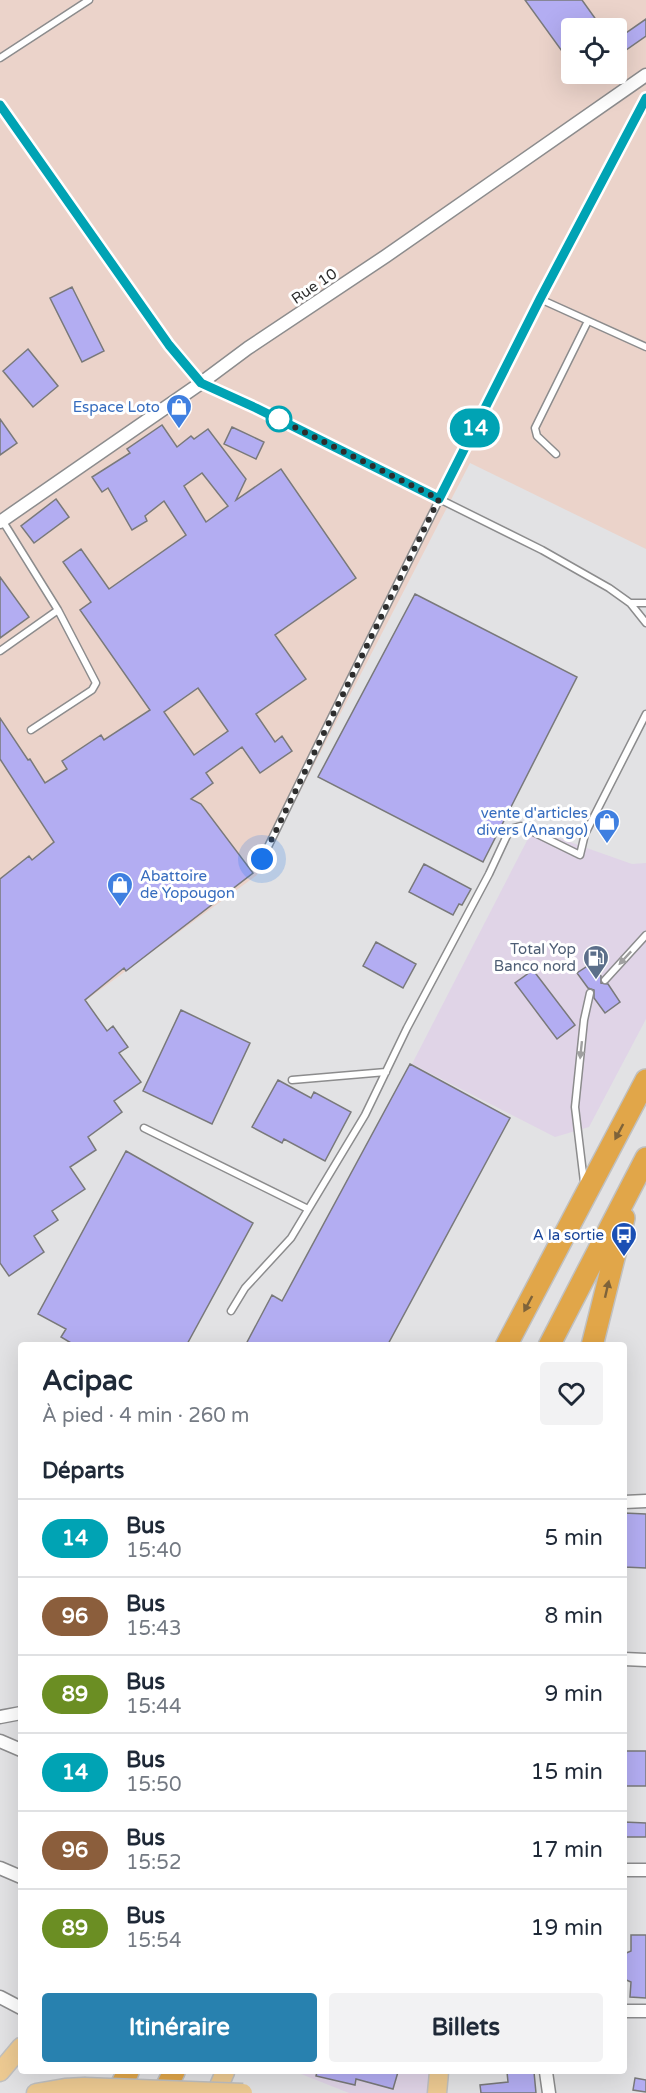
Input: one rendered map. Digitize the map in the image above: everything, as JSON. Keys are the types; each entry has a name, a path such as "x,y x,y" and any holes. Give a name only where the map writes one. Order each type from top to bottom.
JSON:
{"highway":[{"path":"508,1342 646,1080"},
{"path":"551,1342 646,1158"},
{"path":"593,1342 627,1204 646,1158"},
{"path":"117,2093 127,2074"},
{"path":"163,2093 173,2074"}],"main road":[{"path":"0,2072 18,2051"},
{"path":"216,2093 224,2074"},
{"path":"437,2093 439,2074"},
{"path":"36,2093 84,2087 243,2093"}],"street":[{"name":"Rue 10","path":"1,521 248,348 386,256 646,75"},
{"path":"627,1502 646,1501"},
{"path":"627,1659 646,1660"},
{"path":"0,1717 18,1714"},
{"path":"0,1741 18,1749"},
{"path":"0,1868 18,1876"},
{"path":"627,1869 646,1870"},
{"path":"0,1997 18,2006"},
{"path":"627,2011 646,2011"},
{"path":"546,2074 549,2093"}],"lane":[{"path":"0,58 89,0"},
{"path":"262,859 439,499 540,299 646,98"},
{"path":"0,105 169,345 201,383 542,550 609,588 630,603 646,623"},
{"path":"540,299 646,347"},
{"path":"556,454 537,436 535,428 588,321"},
{"path":"1,521 58,610 96,683 92,690 31,730"},
{"path":"630,603 646,603"},
{"path":"0,651 58,610"},
{"path":"231,1311 245,1288 291,1238 365,1115 407,1028 489,874 510,829 521,826 580,855 585,834 646,714"},
{"path":"604,980 646,935"},
{"path":"586,1195 575,1107 584,1020 591,993"},
{"path":"292,1080 386,1072"},
{"path":"144,1128 308,1209"}],"shaded area":[{"path":"0,0 646,0 646,549 470,463 257,875 0,1063"},
{"path":"533,829 632,864 646,863 646,1019 589,1127 555,1137 412,1064"},
{"path":"301,2074 435,2074 432,2093 349,2093"}],"building":[{"path":"525,0 582,0 595,18 561,18 561,50"},
{"path":"646,19 646,36 627,49 627,32"},
{"path":"72,287 104,351 82,362 50,298"},
{"path":"28,349 58,386 33,407 3,371"},
{"path":"0,419 17,443 0,455"},
{"path":"162,425 177,447 191,436 194,439 208,429 246,479 236,500 281,469 356,578 275,635 306,679 256,714 275,742 282,736 292,751 260,773 242,747 206,773 213,783 191,799 201,804 253,873 126,971 124,968 85,1000 107,1031 113,1026 128,1047 119,1053 141,1082 114,1101 122,1112 88,1137 96,1150 70,1167 85,1189 52,1211 58,1220 34,1236 44,1252 9,1276 0,1263 0,879 29,856 32,860 54,842 0,759 0,718 45,783 67,769 62,761 101,735 104,740 150,710 80,610 91,602 63,562 81,549 109,589 186,535 164,501 145,516 147,521 132,530 108,488 102,492 92,477 130,453 127,449","holes":["202,473 228,506 206,522 184,486","198,688 228,731 194,755 164,712"]},
{"path":"232,427 264,442 256,459 224,444"},
{"path":"56,499 69,517 34,543 21,526"},
{"path":"0,577 29,617 0,638"},
{"path":"415,594 577,677 483,862 318,777"},
{"path":"424,864 471,889 453,915 409,892"},
{"path":"376,942 416,964 403,988 363,966"},
{"path":"592,963 601,976 601,983 608,984 620,1002 605,1013 594,998 594,990 588,988 577,973"},
{"path":"533,970 575,1025 557,1039 515,983"},
{"path":"181,1010 250,1043 212,1124 143,1091"},
{"path":"410,1064 510,1118 389,1342 247,1342 272,1295 282,1301"},
{"path":"278,1080 311,1098 314,1092 351,1112 325,1161 284,1139 282,1143 252,1127"},
{"path":"126,1151 253,1223 188,1342 69,1342 61,1337 66,1329 38,1314"},
{"path":"627,1513 646,1514 646,1568 627,1567"},
{"path":"627,1751 646,1751 646,1786 627,1786"},
{"path":"627,1822 646,1823 646,1837 627,1837"},
{"path":"631,1935 646,1935 646,1998 630,1997 631,1982 627,1980 627,1953 631,1951"},
{"path":"316,2074 397,2074 393,2089 356,2079 355,2085 316,2076"},
{"path":"507,2074 534,2074 536,2093 481,2093 480,2085 508,2082"},
{"path":"635,2078 646,2080 646,2092 633,2090"}],"bus line":[{"name":"14","path":"0,105 169,345 201,383 439,499 540,299 646,98"}],"place":[{"name":"Espace Loto","path":"179,430"},
{"name":"vente d'articles divers (Anango)","path":"607,845"},
{"name":"Abattoire de Yopougon","path":"120,908"},
{"name":"Total Yop Banco nord","path":"596,981"},
{"name":"A la sortie","path":"624,1258"}],"route":[{"path":"262,859 439,499 276,418 279,419"}]}
